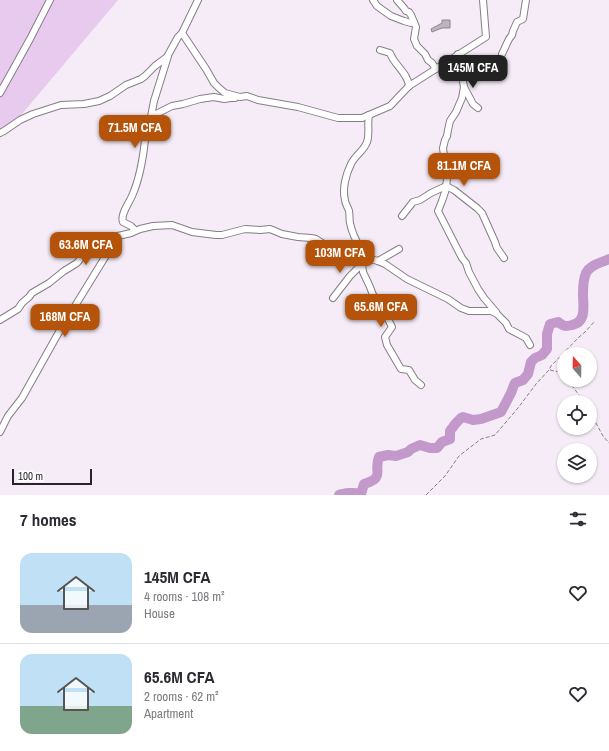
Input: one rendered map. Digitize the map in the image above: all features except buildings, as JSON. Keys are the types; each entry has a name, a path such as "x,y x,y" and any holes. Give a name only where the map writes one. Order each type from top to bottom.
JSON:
{"street":[{"path":"0,93 50,0"},
{"path":"135,230 123,222 122,219 141,169 145,140 152,116 157,89 168,55 178,37 182,33 198,0"},
{"path":"374,0 377,6 391,16 404,21 414,22"},
{"path":"397,0 406,11 409,12 414,22 416,27 414,39 416,46 425,54 436,69"},
{"path":"152,116 172,106 200,99 214,97 235,99 247,96 258,100 298,107 338,118 362,118 390,106 409,86 486,37 483,0"},
{"path":"502,54 518,22 523,19 526,0"},
{"path":"182,33 214,83 225,93 240,97"},
{"path":"380,50 390,53 394,62 406,76 409,86"},
{"path":"458,54 464,87 473,104 478,108"},
{"path":"0,133 33,114 61,106 99,101 110,96 126,85 141,79 168,55"},
{"path":"464,87 462,98 450,121 443,148 447,178 442,201 438,211 466,263 478,290 506,323 509,329 526,338 530,345"},
{"path":"369,115 369,138 365,147 352,162 347,174 344,185 344,200 349,212 353,233 361,249 363,272 373,295 379,301 392,327 386,337 387,345 401,369 409,370 421,385"},
{"path":"402,216 414,202 446,186"},
{"path":"446,186 454,190 482,213 497,248 504,258"},
{"path":"0,320 18,309 32,293 49,283 81,258 112,238 131,233 135,230 172,225 192,232 222,235 245,230 270,229 282,234 316,239 337,250 362,259 378,261 385,264 407,279 448,299 461,308 469,311 491,311 497,314"},
{"path":"0,432 8,416 22,398 58,332 118,236"},
{"path":"378,261 399,249"},
{"path":"333,298 362,259"}],"path":[{"path":"426,495 446,476 459,456 481,439 495,435 551,366 595,322"},
{"path":"549,370 557,372"},
{"path":"597,425 609,443"}],"shaded area":[{"path":"0,0 118,0 11,127 0,133"}],"waterway":[{"path":"339,495 350,493 361,494 364,484 375,479 377,476 379,457 388,455 396,456 408,452 420,445 430,448 437,448 442,442 450,439 450,431 461,418 463,417 473,420 481,419 501,412 515,383 523,380 528,374 531,362 535,358 542,355 547,349 547,334 550,324 558,322 567,326 580,321 583,313 583,286 586,273 593,266 609,259"}]}
